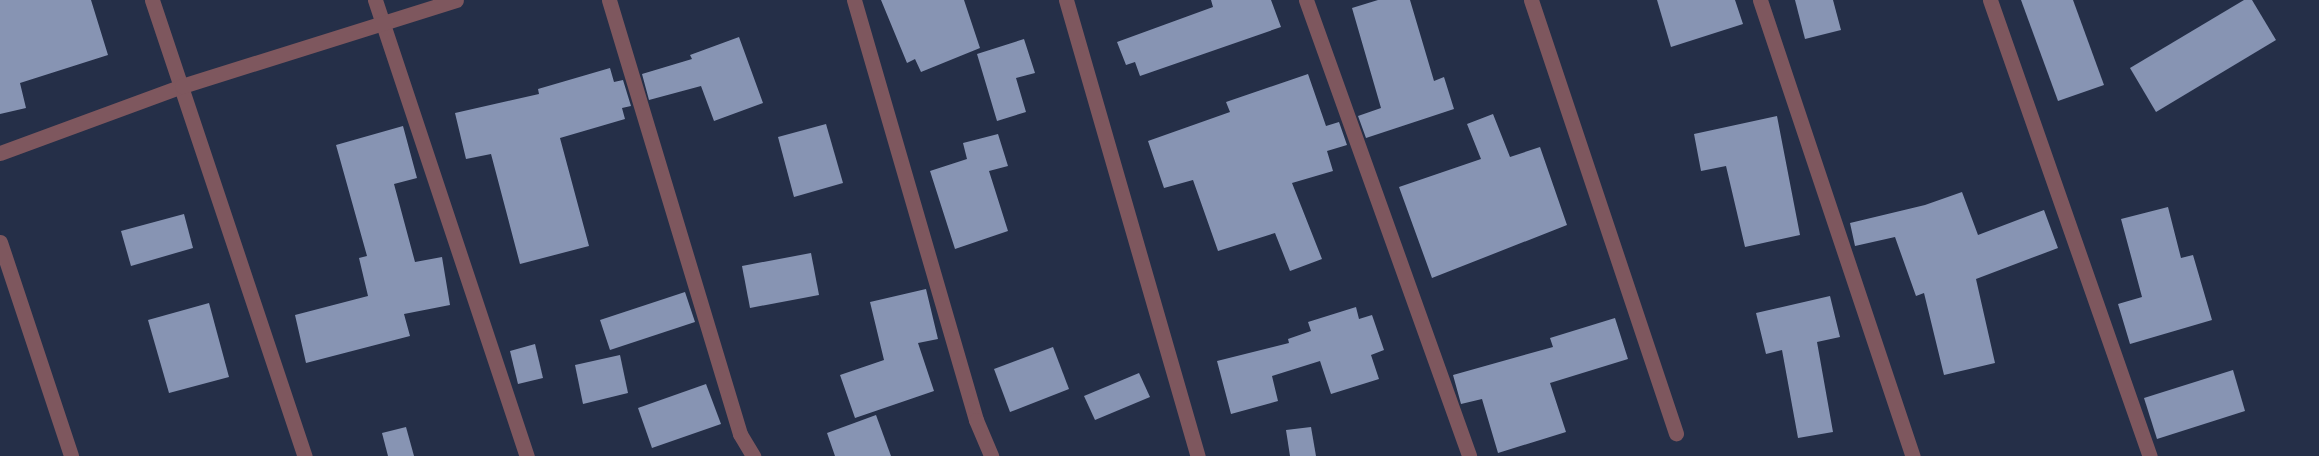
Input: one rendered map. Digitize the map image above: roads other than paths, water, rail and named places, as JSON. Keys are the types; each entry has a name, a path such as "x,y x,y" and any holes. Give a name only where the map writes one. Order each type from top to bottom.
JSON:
{"street":[{"path":"152,0 305,456"},
{"path":"375,0 527,456"},
{"path":"0,153 182,86 456,0"},
{"path":"609,0 740,434 753,456"},
{"path":"854,0 976,420 992,456"},
{"path":"1066,0 1198,456"},
{"path":"1306,0 1469,456"},
{"path":"1532,0 1676,433"},
{"path":"1760,0 1913,456"},
{"path":"1990,0 2150,456"},
{"path":"0,242 71,456"}]}
